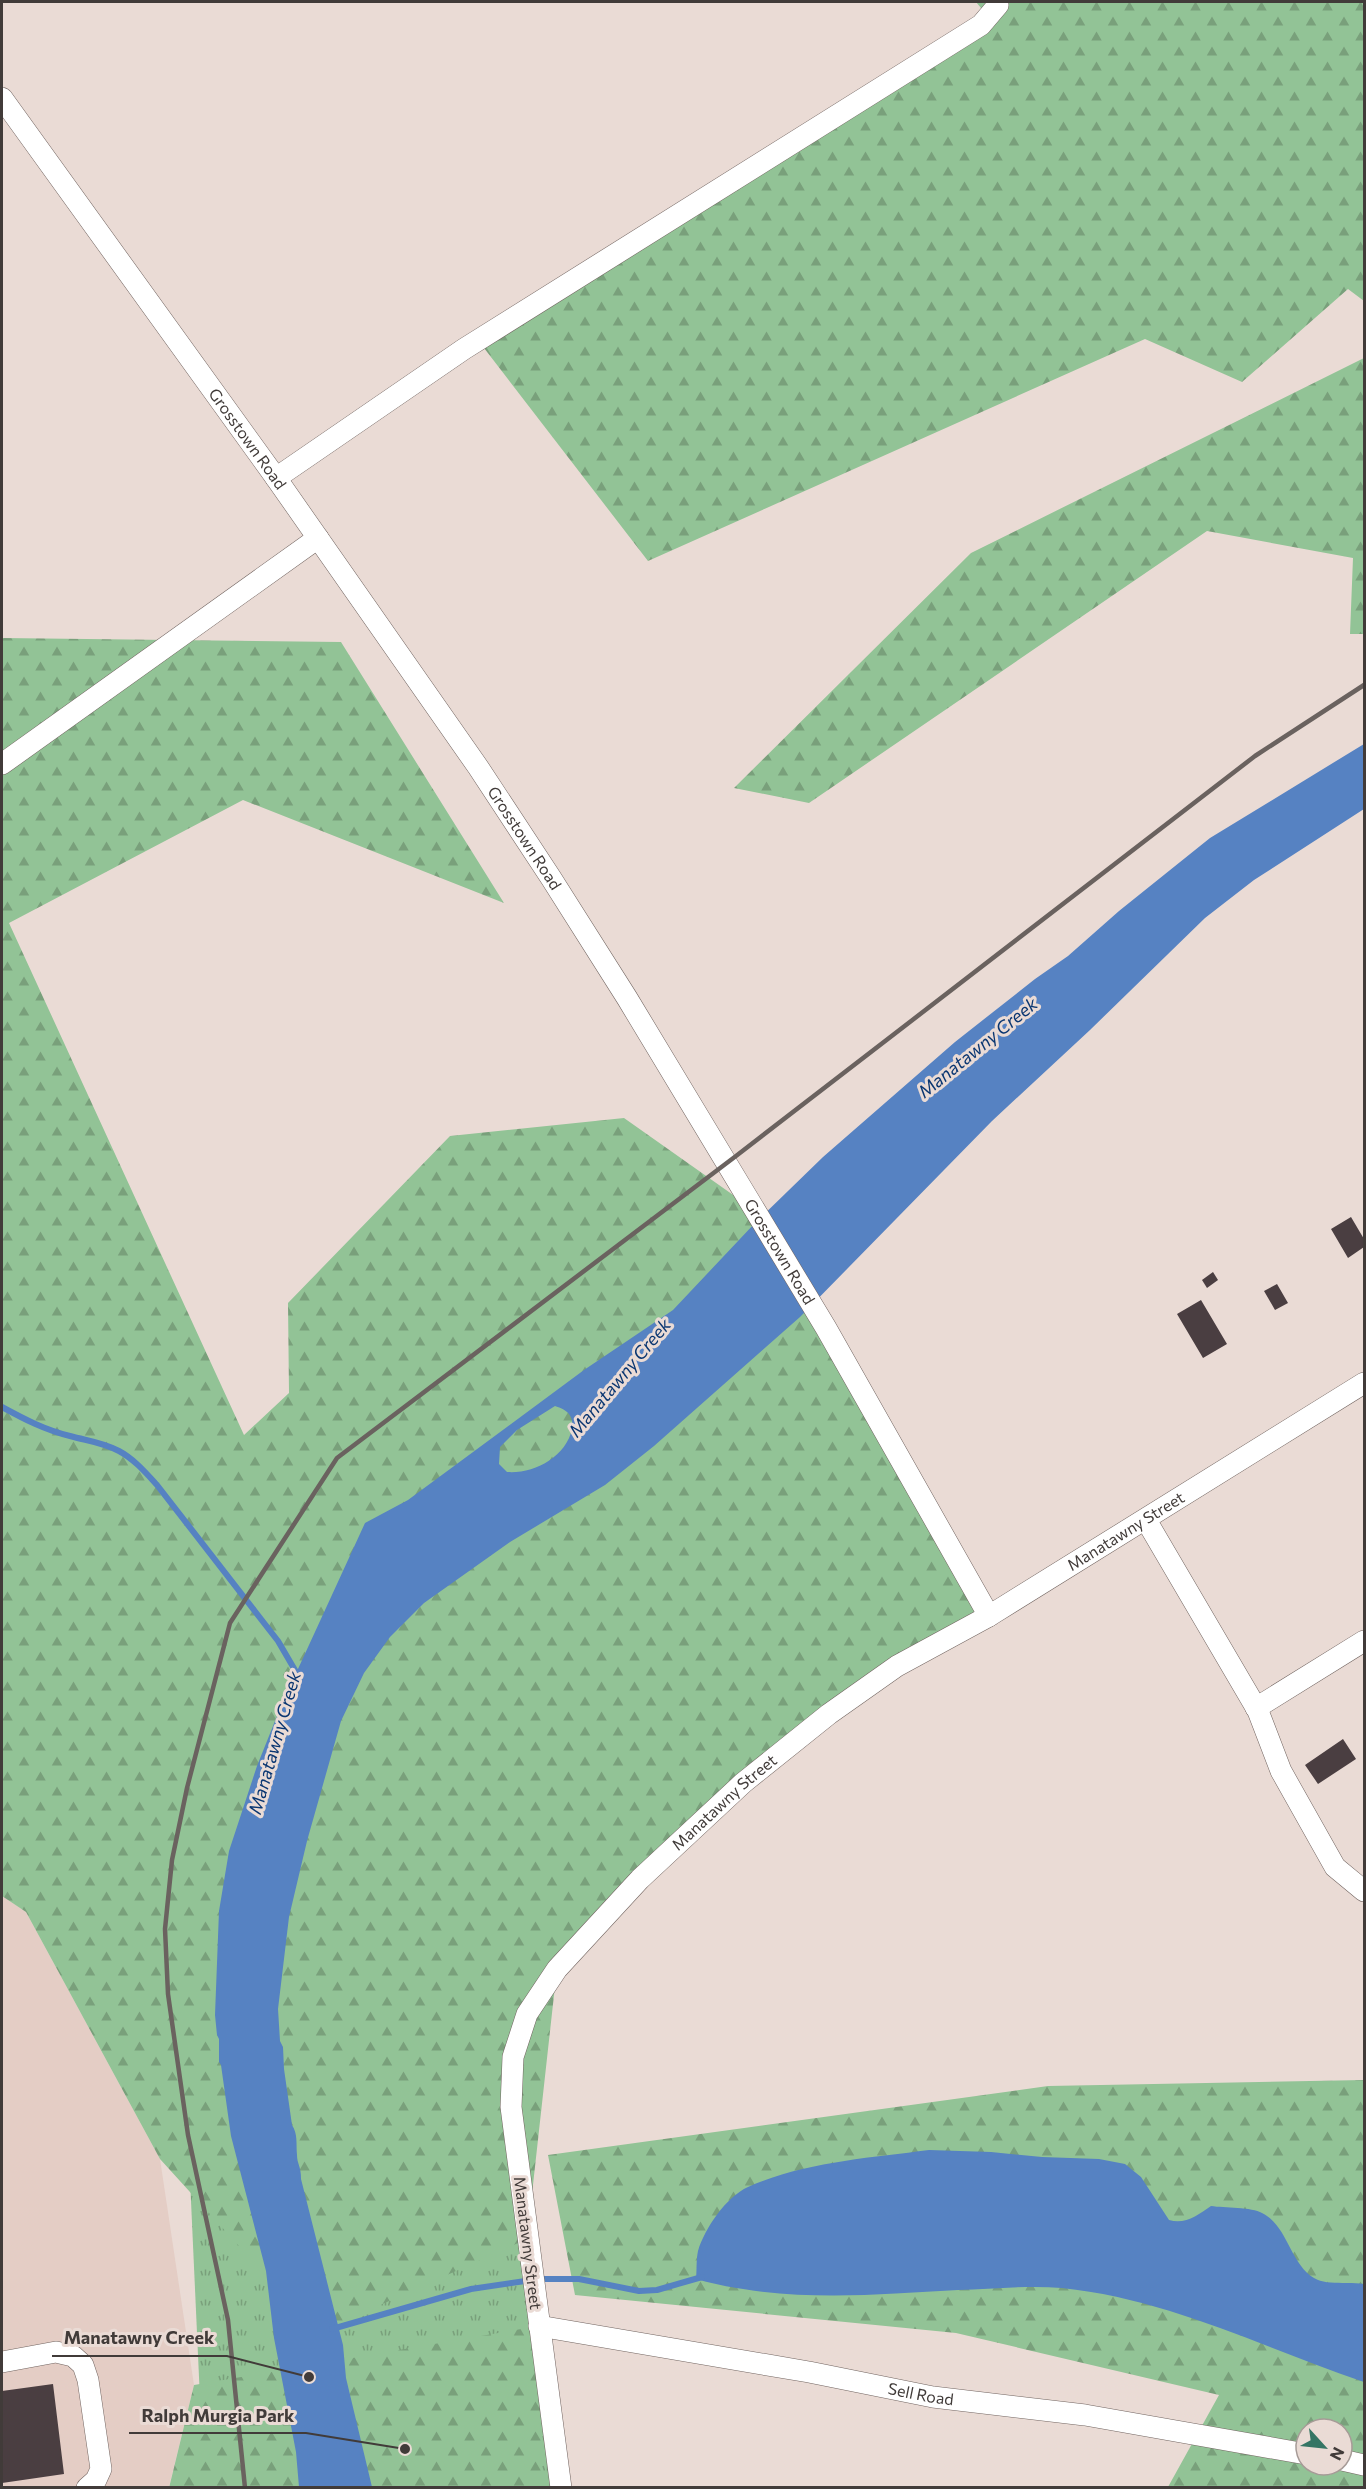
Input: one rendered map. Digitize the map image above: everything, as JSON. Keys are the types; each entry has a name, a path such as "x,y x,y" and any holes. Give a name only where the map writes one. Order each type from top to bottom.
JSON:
{"street":[{"path":"276,478 464,349 981,25 998,5 997,2"},
{"name":"Grosstown Road","path":"2,98 276,478 478,766 545,869 637,1015 826,1328 989,1616"},
{"path":"2,764 318,538"},
{"name":"Manatawny Street","path":"561,2487 511,2107 513,2057 527,2014 556,1968 640,1879 743,1783 829,1714 897,1666 989,1616 1365,1383"},
{"path":"1146,1520 1257,1708 1281,1771 1335,1867 1365,1891"},
{"path":"1257,1708 1365,1641"},
{"name":"Sell Road","path":"539,2326 809,2372 933,2397 1085,2415 1294,2452"},
{"path":"2,2362 56,2352 73,2356 83,2365 88,2380 101,2469 96,2480 87,2487"}],"shaded area":[{"path":"2,1896 26,1912 160,2159 194,2385 169,2487 2,2487"}],"green space":[{"path":"976,2 1364,2 1364,301 1348,289 1242,382 1145,339 648,561 474,335 986,14"},
{"path":"1364,358 1364,634 1350,634 1353,558 1207,531 809,803 734,788 971,553"},
{"path":"2,638 341,642 504,903 243,800 9,923 244,1435 289,1393 288,1303 450,1136 624,1118 753,1209 989,1616 743,1783 557,1968 527,2239 318,2333 160,2159 26,1912 2,1896"},
{"path":"1364,2080 1364,2487 1168,2487 1219,2395 956,2333 575,2295 548,2155 1048,2086"},
{"path":"511,2107 558,2487 204,2487 188,2135"},
{"path":"539,2326 542,2487 169,2488 194,2385"}],"water":[{"path":"1364,744 1364,809 1254,880 1205,918 992,1121 800,1317 654,1446 605,1485 510,1542 424,1603 390,1637 364,1673 341,1721 307,1841 289,1917 278,2009 280,2041 283,2047 284,2069 301,2179 343,2345 346,2378 372,2487 299,2487 296,2452 274,2338 266,2271 231,2136 219,2062 219,2039 215,2015 219,1911 229,1851 257,1766 281,1706 365,1523 408,1500 584,1370 673,1310 755,1223 823,1157 955,1042 1068,956 1119,911 1210,838","holes":["555,1406 569,1414 572,1422 569,1439 563,1448 538,1467 507,1472 499,1464 500,1447 517,1430"]},
{"path":"929,2150 1099,2159 1125,2164 1141,2177 1169,2220 1180,2221 1191,2218 1211,2206 1262,2213 1278,2227 1299,2264 1314,2278 1332,2283 1364,2284 1364,2382 1216,2326 1102,2294 1062,2288 1010,2287 859,2295 793,2294 728,2287 696,2279 698,2251 706,2233 724,2206 748,2187 814,2166"}],"building":[{"path":"1351,1217 1364,1239 1364,1247 1348,1258 1331,1229"},
{"path":"1213,1272 1218,1280 1207,1288 1202,1280"},
{"path":"1277,1284 1288,1303 1275,1310 1264,1291"},
{"path":"1201,1300 1227,1344 1203,1358 1177,1314"},
{"path":"1343,1739 1356,1759 1318,1784 1305,1765"},
{"path":"53,2384 64,2474 2,2483 2,2391"}],"waterway":[{"path":"2,1407 52,1431 113,1448 135,1462 157,1485 278,1641 299,1677"},
{"path":"332,2329 471,2289 539,2279 579,2279 639,2291 657,2290 702,2277"}],"railway":[{"path":"245,2488 228,2320 188,2135 168,1994 165,1929 172,1860 187,1788 230,1623 337,1458 736,1156 1255,756 1364,685"}],"place":[{"name":"Manatawny Creek","path":"309,2377"},
{"name":"Ralph Murgia Park","path":"405,2449"}]}
